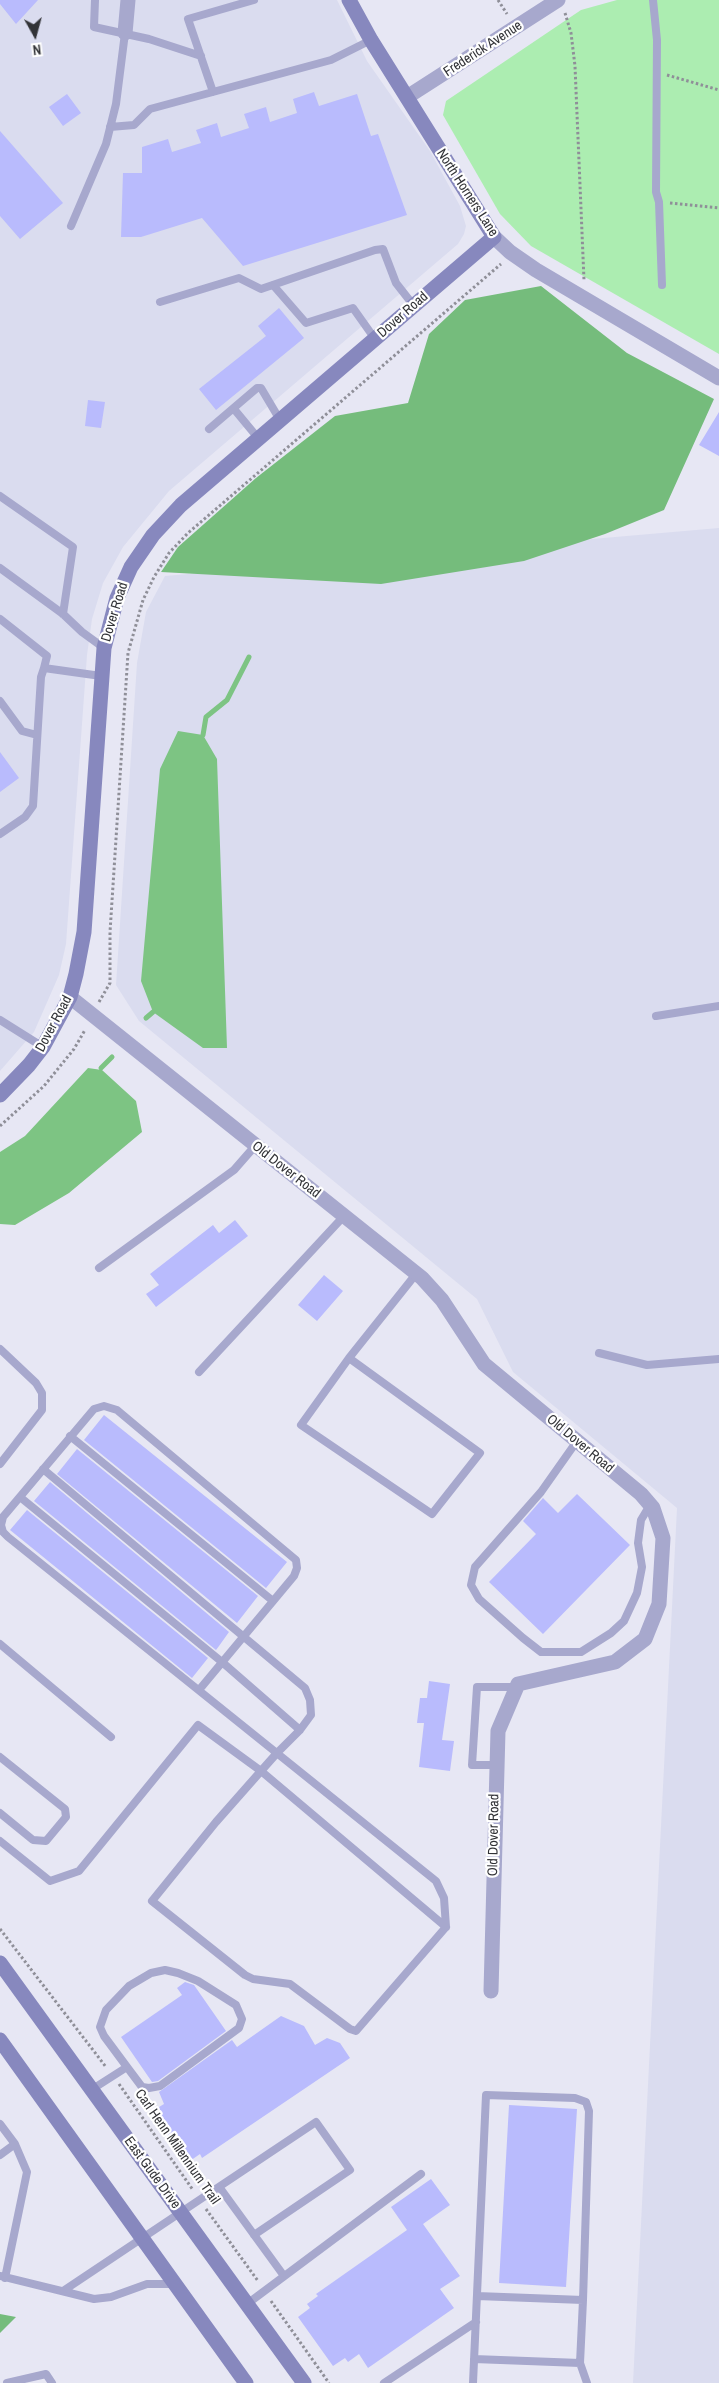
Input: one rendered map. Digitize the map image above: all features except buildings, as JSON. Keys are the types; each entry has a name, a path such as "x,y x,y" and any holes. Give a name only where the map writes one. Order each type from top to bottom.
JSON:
{"street":[{"path":"125,33 128,0"},
{"name":"North Horners Lane","path":"349,0 371,40 494,237 510,252 536,270 719,378"},
{"name":"Frederick Avenue","path":"407,97 560,3"},
{"name":"Dover Road","path":"0,1095 29,1065 43,1047 70,997 84,932 104,648 123,582 142,550 181,505 494,237"},
{"name":"Old Dover Road","path":"70,997 416,1274 442,1300 484,1364 641,1494 650,1505 663,1538 659,1604 645,1639 615,1662 518,1684 498,1731 491,1992"},
{"name":"East Gude Drive","path":"0,1963 304,2383"},
{"path":"0,2040 176,2284 243,2382"}],"lane":[{"path":"95,0 94,27 125,33 200,56"},
{"path":"213,92 188,19 254,0"},
{"path":"654,0 657,72 656,192 659,202 662,284"},
{"path":"71,226 99,164 110,127 116,104 125,33"},
{"path":"110,127 134,125 150,109 330,60 371,40"},
{"path":"160,302 239,278 261,289 375,250 383,249 396,284 414,306"},
{"path":"273,285 306,323 352,308 375,339"},
{"path":"209,429 257,388 261,388 280,420"},
{"path":"234,409 258,438"},
{"path":"0,496 73,547 63,614"},
{"path":"0,568 63,614 82,632 104,648"},
{"path":"0,619 48,656 41,678 33,806 25,817 0,834"},
{"path":"44,668 101,676"},
{"path":"0,701 22,731 37,735"},
{"path":"656,1016 719,1006"},
{"path":"0,1020 43,1047"},
{"path":"99,1268 234,1170 255,1146"},
{"path":"199,1372 344,1216"},
{"path":"348,1358 480,1453 432,1514 302,1425 348,1358 416,1274"},
{"path":"0,1349 36,1382 42,1393 42,1410 0,1464"},
{"path":"599,1353 647,1365 719,1360"},
{"path":"43,1469 244,1636 305,1688 310,1700 311,1715 300,1730 277,1753 216,1822 152,1901 245,1975 253,1980 290,1984 350,2029 356,2030 446,1927 444,1898 436,1881 277,1753 199,1690 8,1537 1,1525 3,1517 70,1436 94,1409 104,1406 117,1410 296,1560 297,1568 294,1576 274,1601 244,1636 222,1662 199,1690"},
{"path":"70,1436 274,1601"},
{"path":"577,1441 540,1492 476,1568 471,1585 479,1599 523,1638 541,1652 581,1652 611,1633 624,1621 637,1593 642,1567 638,1543 640,1520 650,1505"},
{"path":"20,1497 222,1662 300,1730"},
{"path":"0,1644 112,1737"},
{"path":"496,1766 472,1765 477,1687 517,1687"},
{"path":"0,1841 50,1880 79,1872 198,1725 261,1771 446,1927"},
{"path":"0,1757 65,1809 66,1817 46,1841 33,1840 0,1813"},
{"path":"165,1970 178,1972 198,1981 236,2006 242,2019 240,2028 160,2086 142,2087 127,2067 104,2036 100,2027 106,2010 129,1986 151,1973 165,1970"},
{"path":"91,2090 127,2067"},
{"path":"473,2383 486,2095 575,2098 586,2102 589,2111 580,2363 586,2383"},
{"path":"63,2291 220,2188 316,2122 350,2170 254,2235"},
{"path":"0,2124 15,2144 27,2172 3,2277 94,2299 111,2297 147,2284 176,2284"},
{"path":"0,2155 15,2144"},
{"path":"247,2304 421,2174"},
{"path":"220,2188 284,2276"},
{"path":"477,2296 583,2300"},
{"path":"384,2383 476,2322"},
{"path":"474,2359 580,2363"},
{"path":"7,2383 46,2374 52,2383"}],"path":[{"path":"498,0 507,15"},
{"path":"560,3 571,33 575,66 584,284"},
{"path":"657,72 719,90"},
{"path":"659,202 719,208"},
{"path":"0,1126 26,1104 58,1069 83,1035 110,983 111,922 128,654 142,600 154,577 170,553 188,533 499,265"},
{"name":"Carl Henn Millennium Trail","path":"0,1929 113,2076 329,2383"}],"shaded area":[{"path":"0,0 337,0 367,61 430,151 460,206 466,226 458,244 169,491 123,547 103,583 92,619 87,655 66,944 59,975 34,1032 0,1071"},
{"path":"617,0 719,0 719,354 531,246 500,214 443,115 446,101 581,10"},
{"path":"541,286 627,353 714,399 664,510 605,534 524,561 381,584 161,572 178,547 256,478 335,416 408,403 429,334 465,300"},
{"path":"719,528 719,2383 633,2383 677,1508 513,1372 477,1299 139,1021 116,985 137,663 146,612 165,576"},
{"path":"178,731 203,735 217,759 227,1048 203,1048 153,1012 141,981 160,769"},
{"path":"88,1068 102,1070 136,1101 142,1132 69,1193 15,1225 0,1224 0,1152 25,1136"},
{"path":"0,2314 16,2317 0,2333"}],"waterway":[{"path":"203,735 206,717 227,700 249,657"},
{"path":"146,1018 153,1012"},
{"path":"101,1068 112,1057"}]}
